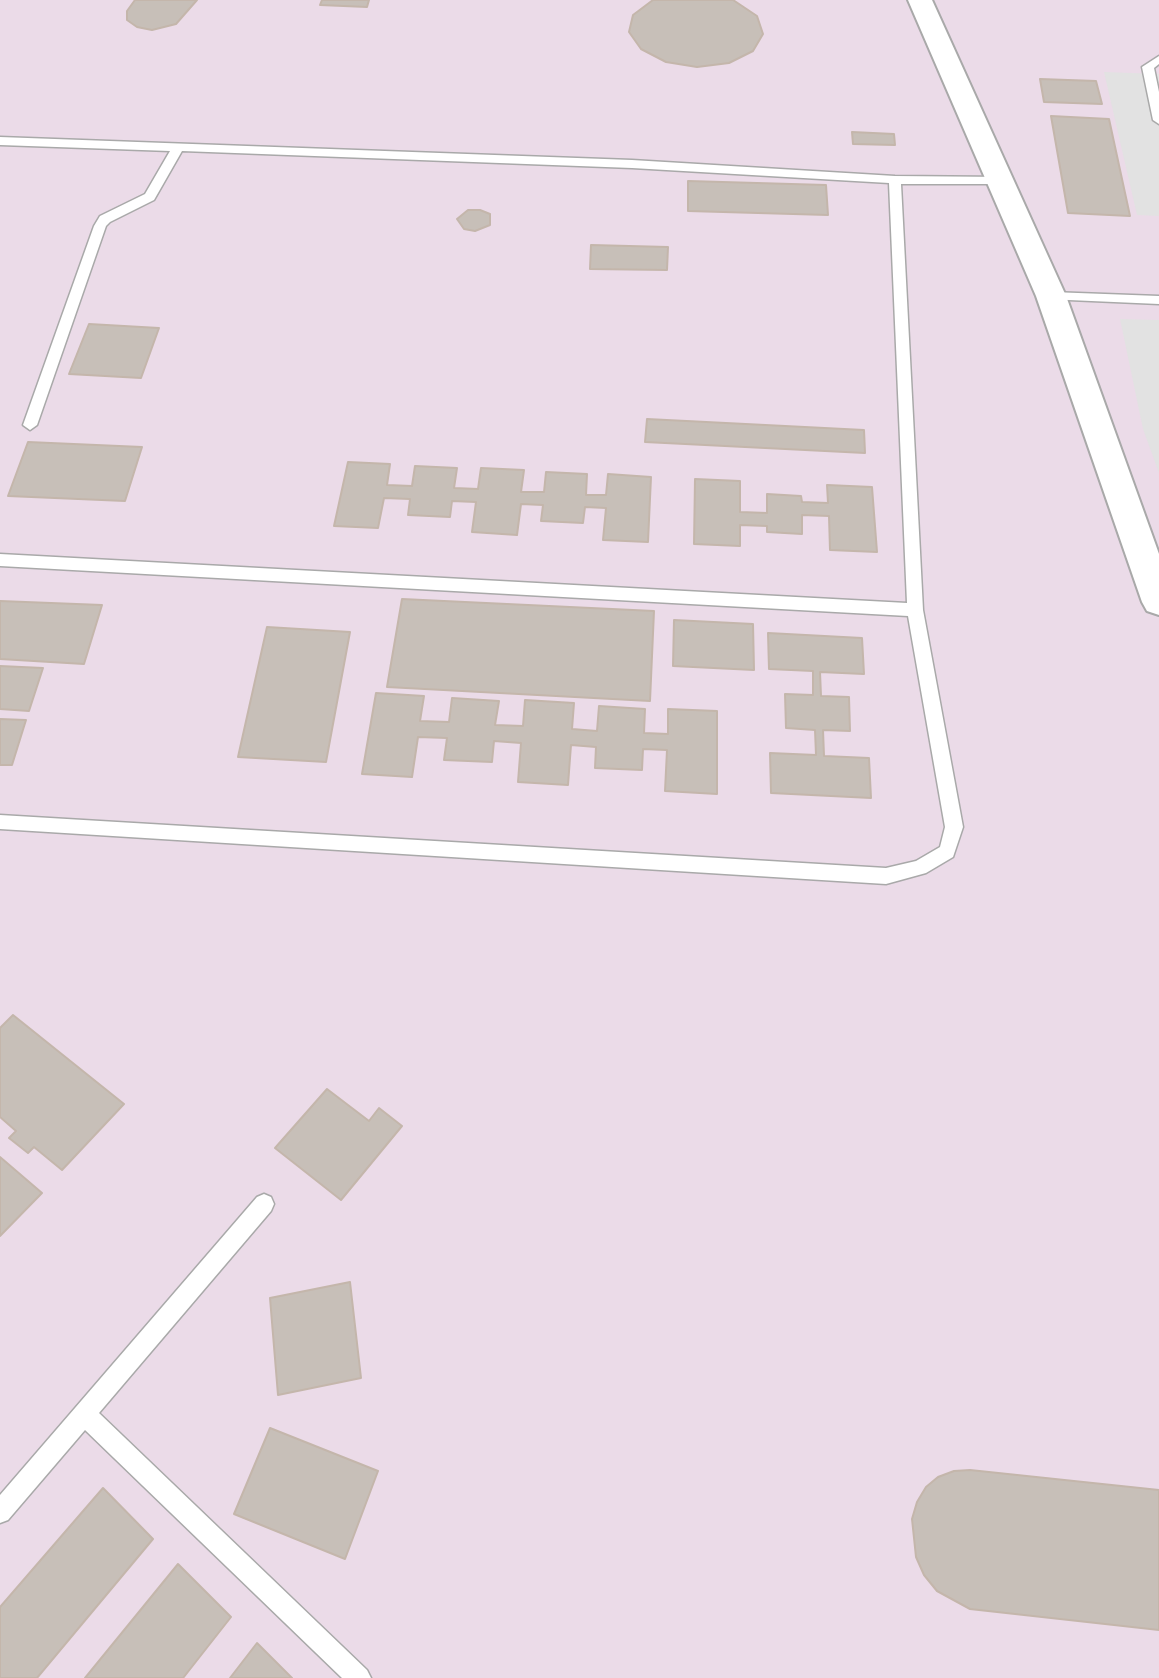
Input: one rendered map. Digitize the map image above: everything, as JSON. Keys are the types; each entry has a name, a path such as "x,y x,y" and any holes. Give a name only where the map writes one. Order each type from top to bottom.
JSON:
{"street":[{"path":"919,0 1051,296 1159,602"}],"lane":[{"path":"1159,59 1148,67 1159,120"},
{"path":"0,141 632,164 895,180 1001,180"},
{"path":"30,425 100,226 105,219 150,197 178,148"},
{"path":"0,821 886,876 920,868 947,852 954,827 915,610 895,180"},
{"path":"1051,296 1159,300"},
{"path":"0,560 915,610"},
{"path":"0,1513 264,1204"},
{"path":"83,1413 359,1678"}],"shaded area":[{"path":"0,0 1159,0 1159,1678 0,1678"},
{"path":"1104,72 1159,74 1159,216 1137,215"},
{"path":"1120,319 1159,320 1159,473 1143,429"}],"building":[{"path":"135,0 197,0 176,24 152,30 137,27 127,20 127,11"},
{"path":"322,0 369,0 367,7 320,5"},
{"path":"653,0 733,0 757,16 763,34 753,51 729,63 697,67 666,62 641,49 629,32 633,15"},
{"path":"1040,79 1096,81 1102,104 1044,102"},
{"path":"1051,116 1109,119 1130,216 1068,213"},
{"path":"852,132 894,134 895,145 853,144"},
{"path":"688,181 826,185 828,215 688,211"},
{"path":"468,210 480,210 490,214 490,225 475,231 464,229 457,219"},
{"path":"591,245 668,247 667,270 590,269"},
{"path":"89,324 159,328 141,378 69,374"},
{"path":"647,419 864,430 865,453 645,442"},
{"path":"28,442 142,447 125,501 8,496"},
{"path":"348,462 390,464 387,485 412,486 415,466 457,468 454,488 478,489 481,468 524,470 521,492 544,492 546,472 587,474 586,495 606,495 608,474 651,477 648,542 603,540 606,508 585,507 583,523 541,521 543,505 521,504 517,535 472,532 476,502 452,501 450,517 408,515 410,499 384,498 378,528 334,526"},
{"path":"695,479 740,481 740,512 767,513 767,494 801,496 802,502 828,503 827,485 872,487 877,552 830,550 829,516 802,515 802,534 767,532 767,526 740,525 740,546 694,544"},
{"path":"402,599 654,611 650,701 387,687"},
{"path":"0,601 102,605 84,664 0,659"},
{"path":"674,620 753,624 754,670 673,666"},
{"path":"267,627 350,632 326,762 238,757"},
{"path":"768,633 862,638 864,674 820,672 821,696 849,697 850,731 823,730 824,756 869,758 871,798 771,793 770,753 816,755 815,730 786,728 785,694 813,695 813,671 769,669"},
{"path":"0,666 43,668 29,711 0,709"},
{"path":"376,693 424,696 420,721 449,722 452,698 499,701 495,725 523,726 525,700 574,703 572,729 597,731 599,706 645,709 644,733 668,734 668,709 717,711 717,794 665,791 667,750 643,749 642,770 595,768 596,747 571,745 568,785 518,782 521,743 494,741 492,762 444,760 447,738 418,737 412,777 362,774"},
{"path":"0,719 26,720 12,765 0,765"},
{"path":"13,1015 124,1104 62,1170 34,1147 28,1153 9,1138 16,1131 0,1117 0,1028"},
{"path":"327,1089 369,1121 379,1108 402,1126 341,1200 275,1148"},
{"path":"0,1157 42,1193 0,1236"},
{"path":"350,1282 361,1378 278,1395 270,1298"},
{"path":"270,1428 378,1471 345,1559 234,1514"},
{"path":"970,1470 1159,1490 1159,1630 970,1609 937,1591 924,1575 916,1557 912,1519 917,1502 926,1487 938,1477 954,1471"},
{"path":"103,1488 153,1539 37,1678 0,1678 0,1607"},
{"path":"178,1564 231,1617 183,1678 85,1678"},
{"path":"257,1643 292,1678 230,1678"}]}
